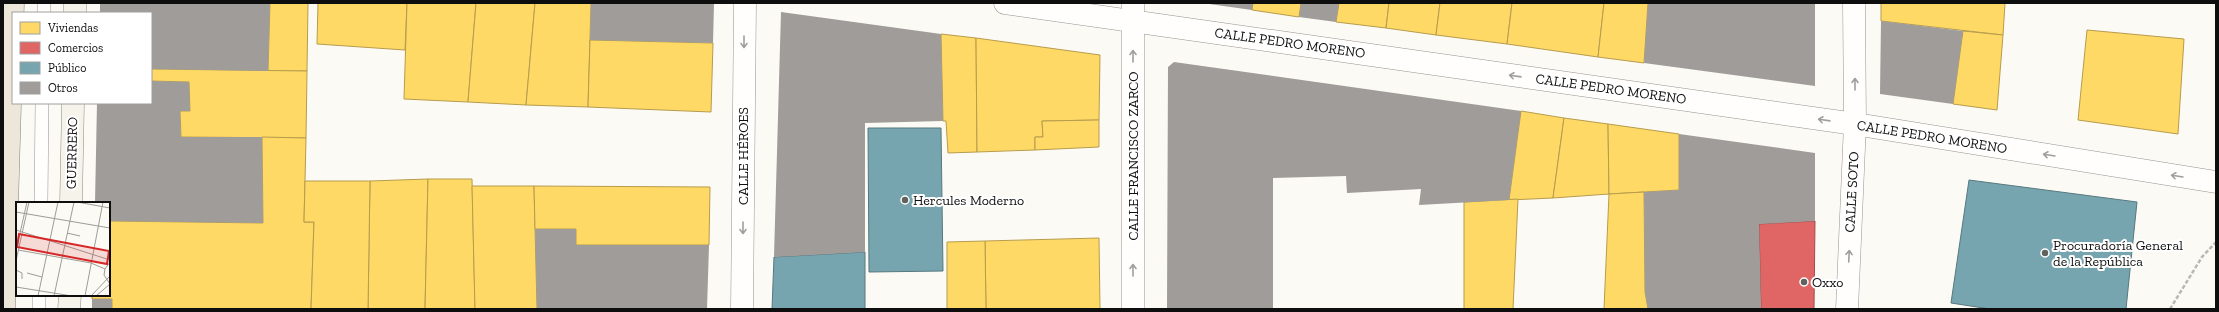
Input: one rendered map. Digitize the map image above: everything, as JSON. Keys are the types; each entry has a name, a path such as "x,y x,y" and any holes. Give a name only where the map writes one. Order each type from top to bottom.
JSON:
{"main road":[{"path":"4,309 12,37"},
{"name":"GUERRERO","path":"71,202 73,104"},
{"path":"69,309 70,296"}],"street":[{"name":"CALLE HÉROES","path":"742,309 744,3"},
{"name":"CALLE PEDRO MORENO","path":"1005,3 1133,12 1855,124 2216,182"},
{"name":"CALLE SOTO","path":"1846,309 1855,124 1854,3"},
{"name":"CALLE FRANCISCO ZARCO","path":"1133,12 1133,309"}],"lane":[{"path":"41,202 42,104"},
{"path":"39,296 39,309"}],"path":[{"path":"2170,309 2202,257 2216,242"}],"building: Viviendas":[{"path":"270,3 308,3 307,71 268,71"},
{"path":"318,3 407,3 405,50 317,44"},
{"path":"407,3 476,3 468,102 404,99"},
{"path":"476,3 535,3 526,105 468,102"},
{"path":"535,3 591,3 588,107 526,105"},
{"path":"1253,3 1301,3 1299,17 1252,10"},
{"path":"1339,3 1389,3 1386,28 1336,22"},
{"path":"1389,3 1440,3 1436,35 1386,28"},
{"path":"1440,3 1512,3 1507,44 1436,35"},
{"path":"1512,3 1604,3 1598,57 1507,44"},
{"path":"1604,3 1648,3 1644,63 1598,57"},
{"path":"1881,3 2005,3 2003,35 1881,21"},
{"path":"2087,30 2184,39 2178,134 2078,120"},
{"path":"1963,31 2003,35 1997,110 1953,104"},
{"path":"941,34 976,38 977,152 948,153 946,121 943,121"},
{"path":"976,38 1100,55 1099,120 1042,121 1043,137 1035,137 1035,150 977,152"},
{"path":"590,40 713,43 711,112 588,107"},
{"path":"152,69 307,71 306,138 181,137 180,111 190,111 189,82 152,81"},
{"path":"1521,111 1564,118 1553,198 1509,200"},
{"path":"1564,118 1608,124 1609,194 1553,198"},
{"path":"1099,120 1099,147 1035,150 1035,137 1043,137 1042,121"},
{"path":"1608,124 1679,134 1679,190 1609,194"},
{"path":"262,137 306,138 304,222 314,222 311,309 112,309 112,299 92,299 92,296 110,296 110,221 263,223"},
{"path":"428,179 425,309 368,309 370,181"},
{"path":"428,179 472,179 475,309 425,309"},
{"path":"305,181 370,181 368,309 311,309 314,222 304,222"},
{"path":"472,186 534,186 537,309 475,309"},
{"path":"534,186 710,187 709,245 576,245 576,229 535,229"},
{"path":"1644,192 1645,292 1648,309 1604,309 1609,194"},
{"path":"1518,199 1513,309 1464,309 1464,202"},
{"path":"1099,238 1100,309 986,309 985,241"},
{"path":"985,241 986,309 947,309 947,242"}],"building: Comercios":[{"path":"1815,221 1814,309 1761,309 1759,224"}],"building: Público":[{"name":"Hercules Moderno","path":"868,128 941,128 943,271 869,272"},
{"name":"Procuradoría General de la República","path":"1969,180 2137,202 2126,309 1990,309 1951,303"},
{"path":"865,252 865,309 772,309 774,257"}],"building: Otros":[{"path":"100,3 270,3 268,71 152,69 152,12 100,12"},
{"path":"591,3 714,3 713,43 590,40"},
{"path":"1202,3 1253,3 1252,10"},
{"path":"1301,3 1339,3 1336,22 1299,17"},
{"path":"1648,3 1815,3 1815,86 1644,63"},
{"path":"781,12 941,34 943,121 865,123 865,252 774,257"},
{"path":"1881,21 1963,31 1953,104 1880,94"},
{"path":"1174,62 1521,111 1509,200 1419,205 1421,189 1347,193 1346,176 1273,178 1273,309 1167,309 1168,67"},
{"path":"152,81 189,82 190,111 180,111 181,137 262,137 263,223 110,221 110,202 95,202 97,104 152,104"},
{"path":"1679,134 1815,153 1815,221 1759,224 1761,309 1648,309 1645,292 1644,192 1679,190"},
{"path":"535,229 576,229 576,245 709,245 707,309 537,309"},
{"path":"92,299 112,299 112,309 92,309"}],"place":[{"name":"Hercules Moderno","path":"905,200"},
{"name":"Procuradoría General de la República","path":"2045,253"},
{"name":"Oxxo","path":"1804,282"}]}
